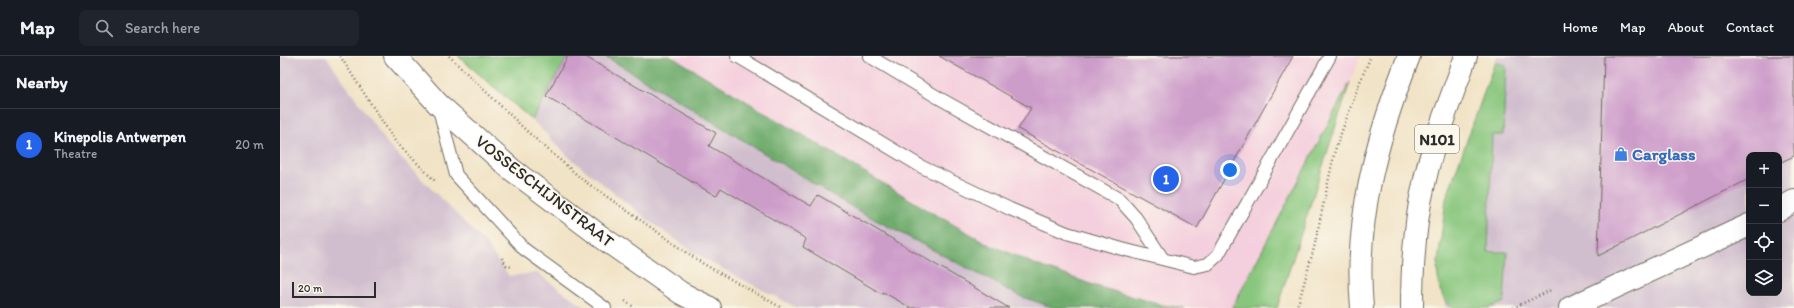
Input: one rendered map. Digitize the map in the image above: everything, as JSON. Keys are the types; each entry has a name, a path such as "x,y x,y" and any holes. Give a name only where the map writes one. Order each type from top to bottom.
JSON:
{"street":[{"path":"1362,308 1360,280 1361,249 1369,182 1374,156 1392,100 1409,56"},
{"name":"N101","path":"1412,308 1412,267 1416,224 1424,182 1438,136 1466,56"},
{"name":"VOSSESCHIJNSTRAAT","path":"403,59 438,104 511,169 600,236 681,293 710,308"},
{"path":"1782,208 1794,201"},
{"path":"1570,308 1746,226"}],"lane":[{"path":"737,56 922,167 976,193 1067,233 1194,267 1208,264 1218,255 1330,56"},
{"path":"870,56 938,98 1118,199 1136,218 1164,259"},
{"path":"438,104 456,175 524,249 605,308"}],"path":[{"path":"449,56 530,134 583,180 702,263 782,308"},
{"path":"1296,308 1314,248 1336,150 1361,79 1371,56"}],"shaded area":[{"path":"280,56 326,56 389,146 485,243 509,276 537,273 586,308 280,308"},
{"path":"458,56 671,56 931,212 990,245 1037,265 1099,287 1162,305 1185,308 797,308 704,259 648,220 570,158 532,120"},
{"path":"671,56 1361,56 1350,82 1232,308 1185,308 1162,305 1099,287 1037,265 990,245 931,212"},
{"path":"1497,56 1794,56 1794,308 1446,308 1440,290 1437,270 1445,203"}],"green space":[{"path":"458,56 568,56 532,120"},
{"path":"605,56 671,56 931,212 990,245 1037,265 1099,287 1162,305 1185,308 1055,308 1022,297 857,210"},
{"path":"1495,62 1506,66 1503,135 1492,135 1488,252 1507,252 1504,302 1489,308 1452,308 1447,304 1440,290 1437,270 1446,199"},
{"path":"1350,82 1277,308 1232,308"}],"building":[{"path":"568,56 584,56 716,133 709,146 811,206 818,195 1009,308 911,308 883,292 882,294 803,247 806,239 721,188 716,196 546,96"},
{"path":"939,56 1293,56 1197,228 1018,129 1031,108"},
{"path":"1604,56 1794,56 1794,156 1782,162 1782,152 1746,152 1746,181 1598,256"}],"place":[{"name":"Carglass","path":"1621,154"},
{"name":"Kinepolis Antwerpen","path":"1166,179"}]}
